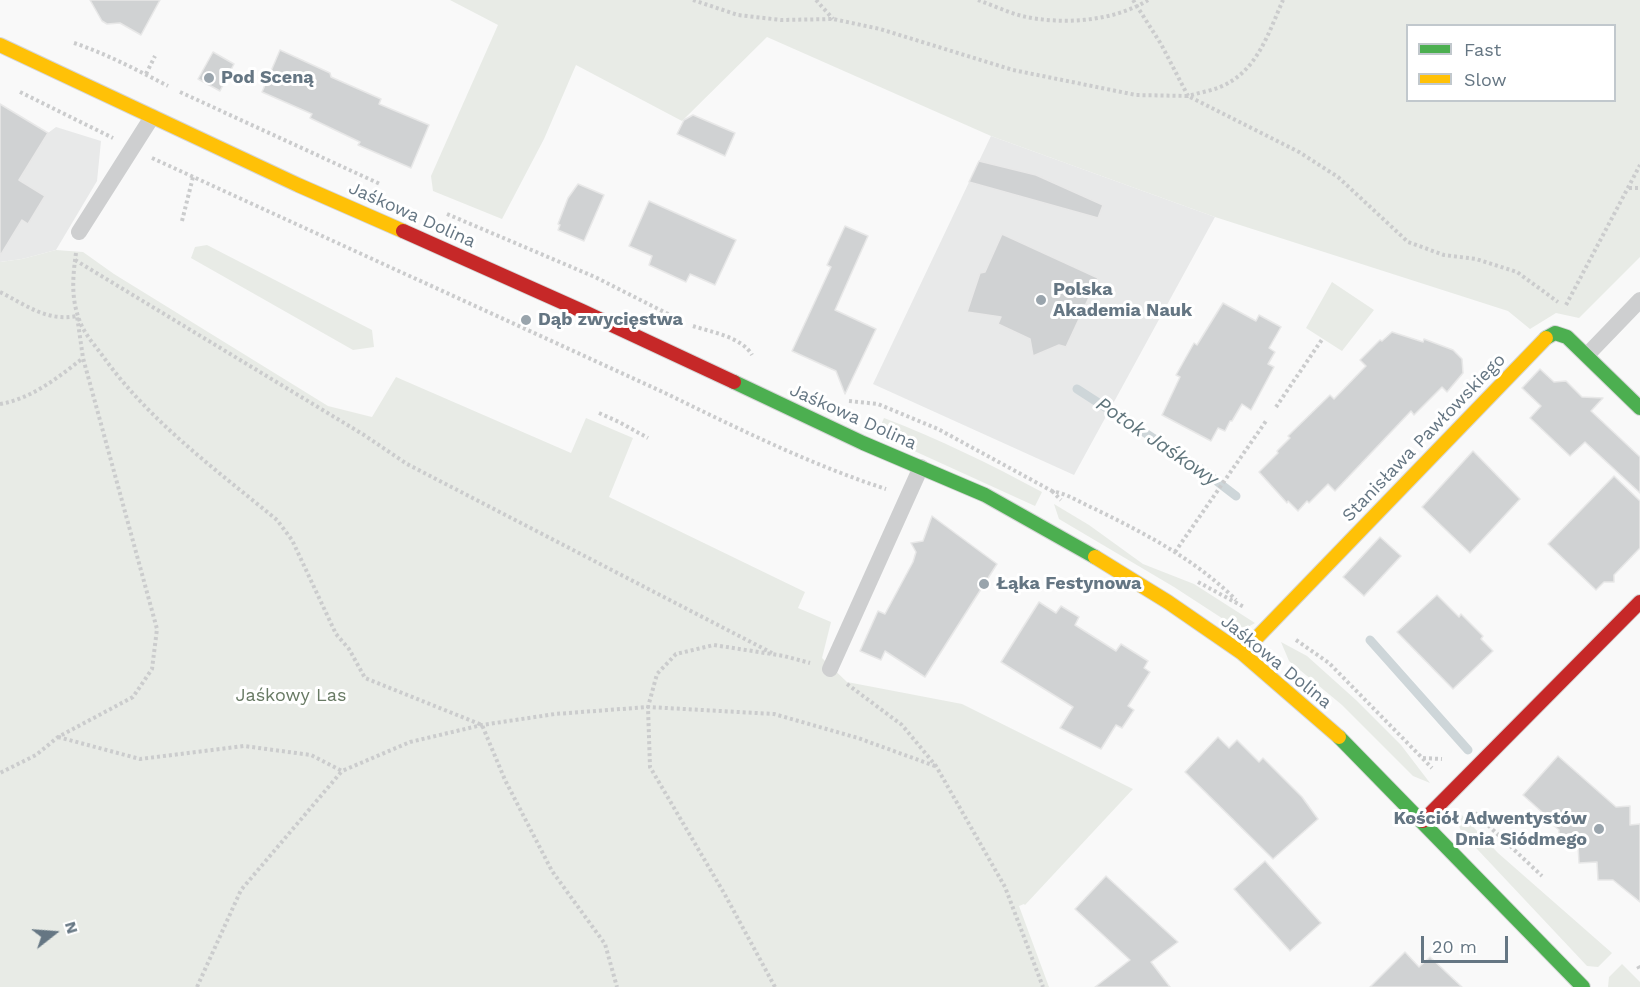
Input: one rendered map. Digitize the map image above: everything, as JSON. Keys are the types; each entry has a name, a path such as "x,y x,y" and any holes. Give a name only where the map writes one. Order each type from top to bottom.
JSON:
{"street":[{"name":"Jaśkowa Dolina","path":"0,45 298,185 582,311 863,443 985,495 1083,550 1168,602 1242,653 1341,739 1583,987"},
{"name":"Stanisława Pawłowskiego","path":"1242,653 1542,340 1555,333 1568,337 1640,408"},
{"path":"1423,821 1640,602"}],"lane":[{"path":"79,232 152,117"},
{"path":"1587,355 1640,300"},
{"path":"830,669 921,467"}],"path":[{"path":"693,0 738,15 781,20 833,19 880,29 1013,70 1136,95 1188,96 1219,88 1238,78 1258,57 1283,0"},
{"path":"816,0 833,19"},
{"path":"978,0 1020,15 1072,20 1106,16 1137,7 1148,0"},
{"path":"1132,0 1161,44 1188,96 1299,152 1328,171 1362,198 1408,242 1444,255 1476,259 1516,272 1559,303"},
{"path":"64,41 96,50 166,86 382,185"},
{"path":"146,74 154,56"},
{"path":"13,88 172,168"},
{"path":"1565,307 1640,165"},
{"path":"182,221 193,177"},
{"path":"1629,188 1640,188"},
{"path":"446,213 595,277 694,327 721,334 749,349 757,364"},
{"path":"0,773 36,755 58,737 133,697 152,669 157,629 83,358 72,279 79,232"},
{"path":"75,260 364,435 407,464 775,654"},
{"path":"0,292 41,313 63,318 77,316"},
{"path":"77,316 112,370 158,422 278,520 292,540 336,634 349,649 365,678 482,725 505,780 552,871 605,944 617,987"},
{"path":"1276,406 1323,339"},
{"path":"0,404 47,386 83,358"},
{"path":"839,400 878,404 938,429 1052,491 1066,494 1136,529 1175,552 1220,585 1241,605 1329,663 1401,734 1453,790 1542,876"},
{"path":"599,414 648,438"},
{"path":"1175,552 1266,421"},
{"path":"775,987 724,892 650,767 648,707 657,674 676,654 714,645 775,654 830,669 845,683 902,725 936,766 1005,887 1043,987"},
{"path":"197,987 241,890 342,771 410,742 482,725 555,714 648,707 774,714 858,738 936,766"},
{"path":"58,737 140,759 244,747 311,755 342,771"}],"shaded area":[{"path":"0,104 48,133 56,127 101,141 97,181 56,250 0,262"},
{"name":"Polska Akademia Nauk","path":"991,136 1215,217 1074,475 873,384"}],"green space":[{"path":"450,0 1640,0 1640,257 1579,318 1556,313 1530,329 1508,311 1215,217 991,136 767,37 682,121 576,65 544,139 502,219 433,191 431,176 498,25"},
{"path":"207,245 372,330 374,347 353,350 191,258 195,247"},
{"name":"Jaśkowy Las","path":"56,250 83,252 114,274 328,406 372,417 396,377 571,453 586,418 633,438 609,497 805,592 798,608 831,622 822,658 847,682 962,704 1133,789 1025,905 1019,906 1049,987 0,987 0,262"},
{"path":"1332,282 1374,310 1342,351 1306,328"},
{"path":"884,418 964,452 1042,492 1035,506 877,434"},
{"path":"1054,504 1089,525 1143,564 1194,584 1255,623 1246,628 1234,626 1174,587 1059,519"},
{"path":"1281,642 1307,656 1356,700 1401,745 1430,783 1413,776 1342,705 1289,661"},
{"path":"1458,811 1498,853 1612,953 1598,967 1587,966 1462,833 1458,824"},
{"path":"1622,964 1640,982 1640,987 1608,987 1609,977"}],"building":[{"path":"90,0 160,0 141,35 120,23 107,24 102,21"},
{"path":"280,50 330,73 331,77 381,99 379,104 429,125 411,168 358,145 360,142 310,118 312,114 262,92"},
{"path":"213,52 234,64 220,91 198,79"},
{"path":"0,104 48,133 19,180 45,196 28,224 22,220 0,256"},
{"path":"693,115 735,133 725,156 677,134 684,120"},
{"path":"979,161 1036,175 1103,205 1098,218 969,182"},
{"path":"578,184 604,195 584,241 558,230 568,198"},
{"path":"649,201 736,240 715,285 690,274 686,282 649,265 652,256 629,246"},
{"path":"845,226 868,236 835,310 876,329 845,394 836,371 792,351 831,267 827,265"},
{"path":"1002,234 1098,278 1066,347 1059,345 1033,356 1030,339 998,324 1001,317 967,312 980,273 985,272"},
{"path":"1223,303 1256,321 1259,315 1281,327 1269,348 1275,352 1268,364 1274,367 1251,410 1242,404 1225,431 1218,428 1211,441 1162,415 1180,377 1176,375 1194,343 1197,345"},
{"path":"1392,332 1423,342 1424,339 1453,350 1462,359 1463,373 1447,392 1442,387 1414,415 1411,411 1335,491 1328,484 1298,511 1288,501 1287,503 1259,472 1278,453 1277,451 1290,438 1288,436 1330,395 1334,399 1366,366 1360,360 1380,340 1382,341"},
{"path":"1540,369 1554,382 1566,381 1582,397 1603,398 1591,411 1640,457 1640,493 1585,442 1570,456 1530,418 1541,406 1522,388"},
{"path":"1473,451 1520,499 1470,553 1422,507"},
{"path":"1614,476 1640,501 1640,548 1614,575 1614,582 1604,582 1596,590 1548,544"},
{"path":"932,516 997,564 925,677 885,651 881,660 860,651 878,611 885,614 913,562 916,552 911,543 923,541"},
{"path":"1380,537 1401,556 1364,596 1343,577"},
{"path":"1437,595 1483,636 1481,639 1493,651 1453,689 1397,632"},
{"path":"1039,602 1056,613 1061,606 1079,617 1075,625 1116,651 1121,644 1148,661 1144,668 1150,672 1128,706 1134,710 1122,728 1116,725 1101,749 1060,728 1073,707 1001,662"},
{"path":"1218,737 1229,748 1237,740 1259,762 1263,758 1302,797 1318,819 1273,859 1185,772"},
{"name":"Kościół Adwentystów Dnia Siódmego","path":"1558,756 1616,807 1630,806 1630,825 1640,824 1640,902 1613,880 1598,880 1597,862 1579,863 1578,845 1559,846 1559,830 1523,795"},
{"path":"1265,861 1321,923 1290,951 1234,889"},
{"path":"1106,876 1178,942 1151,962 1170,987 1095,987 1130,960 1075,909"},
{"path":"1405,952 1419,967 1430,957 1462,987 1370,987"}],"waterway":[{"name":"Potok Jaśkowy","path":"1077,389 1201,469 1236,496"},
{"name":"Potok Jaśkowy","path":"1370,640 1468,750"}],"traffic: fast":[{"path":"1546,338 1555,333 1567,337 1640,408"},
{"path":"734,382 863,443 985,495 1095,557"},
{"path":"1339,737 1583,987"}],"traffic: slow":[{"path":"0,45 298,185 403,231"},
{"path":"1242,653 1546,338"},
{"path":"1095,557 1168,602 1242,653 1339,737"}],"traffic: jam":[{"path":"403,231 734,382"},
{"path":"1423,821 1640,602"}],"place":[{"name":"Pod Sceną","path":"209,78"},
{"name":"Polska Akademia Nauk","path":"1041,300"},
{"name":"Dąb zwycięstwa","path":"526,320"},
{"name":"Łąka Festynowa","path":"984,584"},
{"name":"Kościół Adwentystów Dnia Siódmego","path":"1599,829"}]}
